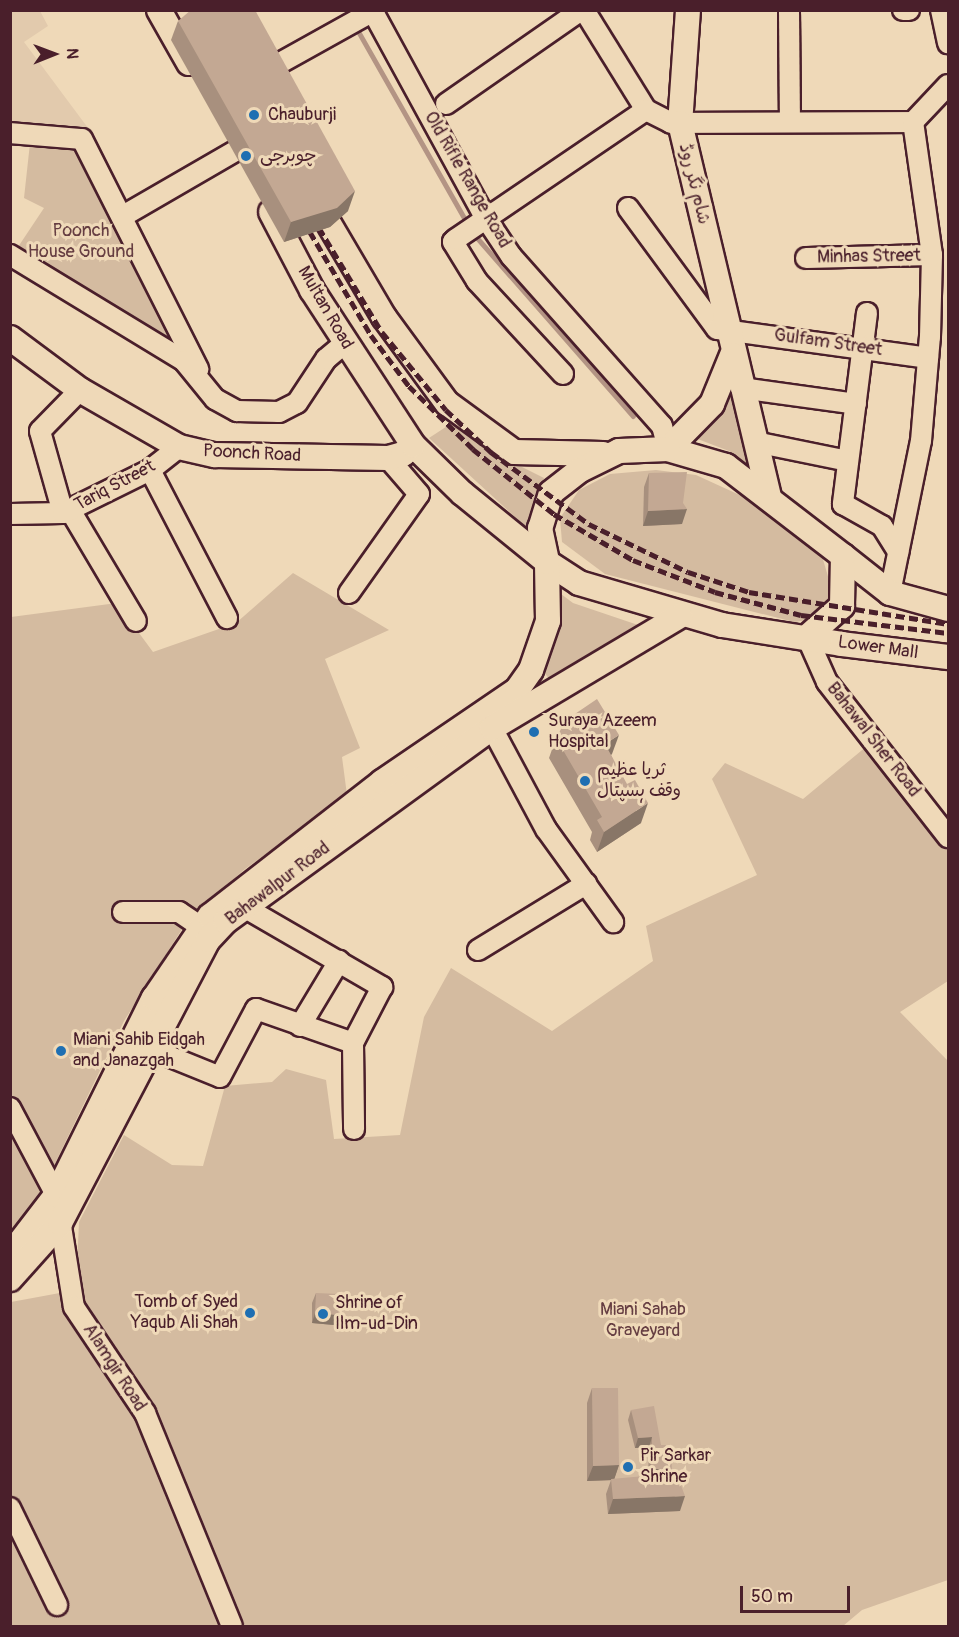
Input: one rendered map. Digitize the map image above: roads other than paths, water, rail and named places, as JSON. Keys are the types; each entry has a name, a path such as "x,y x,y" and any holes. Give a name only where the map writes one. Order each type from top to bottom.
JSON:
{"main road":[{"path":"159,10 200,81"},
{"name":"شام نگر روڈ","path":"688,10 680,123 732,355 769,497"},
{"name":"Multan Road","path":"243,160 345,343 413,445 547,562 579,583 680,616"},
{"path":"302,176 384,317 447,403 514,452 605,454 668,449 726,466 769,497 890,593 912,602 948,609"},
{"name":"Poonch Road","path":"12,344 80,390 179,447 215,456 388,458 403,454 413,445"},
{"path":"668,449 711,404 732,355"},
{"name":"Bahawalpur Road","path":"10,1255 56,1195 150,1007 201,927 238,889 517,690 531,670 548,621 547,562 540,528 551,493 605,454"},
{"path":"807,637 842,606 843,556"},
{"name":"Bahawalpur Road","path":"10,1279 60,1223 208,940 244,907 492,728 680,616"},
{"name":"Lower Mall","path":"680,616 948,657"}],"street":[{"path":"446,104 583,10 646,110 680,123 913,122 948,85"},
{"path":"789,10 790,122"},
{"path":"903,10 909,10"},
{"path":"941,10 948,43"},
{"path":"248,81 372,12"},
{"name":"Old Rifle Range Road","path":"372,12 482,220 662,426 668,449"},
{"path":"563,374 477,281 453,242 646,110"},
{"path":"890,593 921,441 928,358 939,324 932,255 913,122"},
{"path":"10,132 82,139 123,216 207,388"},
{"path":"123,216 243,160"},
{"path":"628,208 709,320 727,330"},
{"path":"10,255 184,362 207,388 237,411 279,412 297,403 326,359 345,343"},
{"name":"Minhas Street","path":"806,258 932,255"},
{"path":"867,313 843,504 882,526 898,552"},
{"name":"Gulfam Street","path":"727,330 928,358"},
{"path":"741,388 856,404"},
{"path":"80,390 40,431 67,512 136,621"},
{"path":"755,442 848,461"},
{"name":"Tariq Street","path":"10,514 67,512 150,470 179,447"},
{"path":"349,593 419,494 388,458"},
{"path":"150,470 227,618"},
{"name":"Bahawal Sher Road","path":"807,637 827,682 948,837"},
{"path":"492,728 546,829 613,922"},
{"path":"478,950 586,884"},
{"path":"244,907 382,987 353,1043 354,1128"},
{"path":"123,912 179,912 201,927"},
{"path":"300,1026 339,961"},
{"path":"151,1049 220,1077 256,1009 353,1043"},
{"name":"Alamgir Road","path":"10,1108 56,1195 74,1307 145,1413 232,1626"},
{"path":"10,1508 57,1605"}],"waterway":[{"path":"356,27 469,226"},
{"path":"473,233 633,416"}],"railway":[{"path":"312,216 382,332 446,410 491,452 589,524 688,572 749,592 948,624"},
{"path":"303,220 371,335 409,386 473,449 554,514 633,560 715,592 801,615 948,633"}],"place":[{"name":"Chauburji","path":"254,115"},
{"name":"چوبرجی","path":"246,156"},
{"name":"Suraya Azeem Hospital","path":"534,732"},
{"name":"ثریا عظیم وقف ہسپتال","path":"585,781"},
{"name":"Miani Sahib Eidgah and Janazgah","path":"61,1051"},
{"name":"Tomb of Syed Yaqub Ali Shah","path":"250,1313"},
{"name":"Shrine of Ilm-ud-Din","path":"323,1314"},
{"name":"Pir Sarkar Shrine","path":"628,1467"}],"park label":[{"name":"Poonch House Ground","path":"81,242"},
{"name":"Miani Sahab Graveyard","path":"643,1321"}]}
